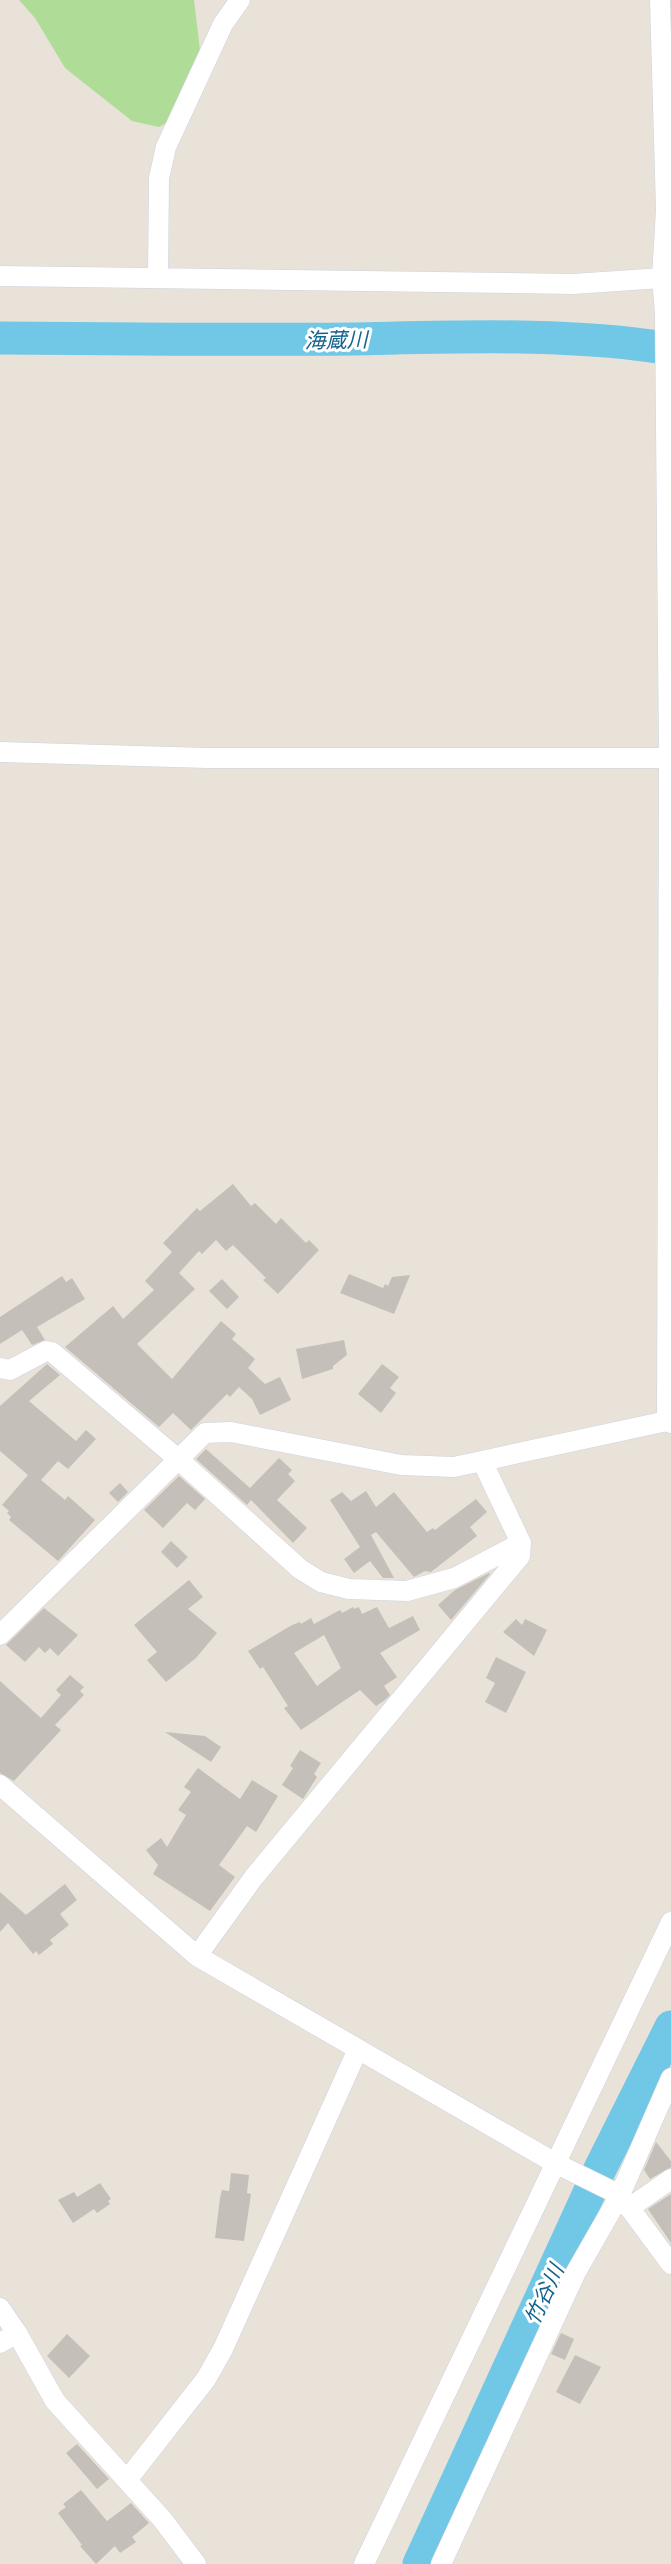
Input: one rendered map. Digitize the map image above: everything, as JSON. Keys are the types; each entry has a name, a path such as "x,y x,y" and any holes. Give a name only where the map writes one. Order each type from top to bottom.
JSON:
{"street":[{"path":"158,278 159,178 166,147 223,24 240,0"},
{"path":"0,1635 205,1433 231,1432 401,1465 454,1467 483,1463 669,1422 670,758 662,278 666,210 660,0"},
{"path":"0,276 573,284 662,278"},
{"path":"0,752 207,758 670,758"},
{"path":"0,1368 10,1370 46,1351 52,1352 178,1459 300,1569 321,1582 349,1588 407,1591 454,1578 521,1543"},
{"path":"197,1956 254,1877 520,1556 521,1543 483,1463"},
{"path":"0,1785 197,1956 562,2167 620,2197 671,2264"},
{"path":"364,2564 562,2167 671,1922"},
{"path":"127,2480 206,2379 223,2349 358,2049"},
{"path":"441,2564 576,2272 620,2197 671,2078"},
{"path":"620,2197 671,2179"},
{"path":"0,2308 18,2333 56,2401 127,2480 196,2564"},
{"path":"0,2343 18,2333"}],"green space":[{"path":"19,0 194,0 200,50 184,113 159,127 132,121 65,68 35,18"}],"building":[{"path":"233,1184 251,1206 255,1203 276,1224 281,1218 306,1243 309,1240 319,1250 278,1294 263,1280 266,1278 233,1245 226,1251 216,1240 202,1254 199,1251 179,1273 195,1289 137,1344 172,1379 221,1321 236,1334 232,1339 255,1359 248,1368 265,1384 280,1377 291,1400 260,1415 252,1399 239,1387 230,1397 227,1394 191,1430 173,1413 159,1427 65,1347 113,1306 123,1319 154,1290 145,1281 172,1252 163,1243 197,1208 200,1211"},
{"path":"349,1274 383,1288 385,1284 388,1286 392,1277 410,1275 394,1314 340,1293"},
{"path":"62,1276 66,1282 72,1278 85,1299 37,1327 45,1340 32,1345 22,1330 0,1344 0,1317"},
{"path":"222,1279 239,1297 227,1309 209,1291"},
{"path":"344,1340 347,1355 333,1366 333,1369 302,1379 296,1349"},
{"path":"47,1364 60,1375 29,1401 76,1441 41,1480 65,1500 68,1496 95,1520 58,1561 9,1520 11,1517 7,1513 9,1511 2,1505 28,1475 0,1451 0,1406"},
{"path":"382,1364 399,1377 390,1388 396,1393 381,1413 358,1394"},
{"path":"86,1430 96,1439 68,1469 58,1461"},
{"path":"206,1449 250,1488 279,1458 292,1470 288,1474 295,1481 277,1500 307,1528 293,1543 251,1500 247,1505 196,1459"},
{"path":"179,1476 205,1499 195,1510 187,1503 163,1528 144,1510"},
{"path":"120,1483 128,1492 118,1502 109,1493"},
{"path":"366,1491 376,1507 394,1492 427,1532 433,1528 435,1530 476,1499 487,1512 470,1527 477,1536 431,1572 425,1571 414,1577 376,1532 371,1535 394,1578 383,1578 370,1561 354,1573 344,1559 360,1547 330,1500 342,1492 351,1501"},
{"path":"171,1541 188,1557 177,1568 161,1552"},
{"path":"489,1573 451,1620 438,1605 455,1590"},
{"path":"189,1580 203,1597 188,1609 217,1633 196,1658 166,1682 147,1660 157,1652 134,1625"},
{"path":"353,1607 354,1609 359,1607 362,1614 377,1607 389,1628 413,1616 420,1630 380,1653 397,1677 384,1686 390,1695 385,1700 376,1706 360,1690 301,1730 284,1708 288,1706 263,1667 260,1669 248,1651 292,1625 300,1622 301,1624 311,1618 314,1624 340,1610 342,1613","holes":["324,1635 341,1668 317,1686 294,1653"]},
{"path":"44,1608 78,1635 58,1656 50,1648 45,1653 39,1647 25,1662 6,1645"},
{"path":"516,1619 522,1625 525,1619 547,1630 534,1656 503,1632"},
{"path":"496,1657 526,1672 506,1713 485,1702 495,1683 486,1678"},
{"path":"70,1675 84,1687 80,1691 84,1695 55,1725 61,1730 14,1781 0,1773 0,1681 41,1718 61,1695 56,1690"},
{"path":"165,1732 205,1736 221,1747 211,1762"},
{"path":"300,1750 321,1763 314,1774 317,1777 303,1799 282,1785 293,1768 290,1766"},
{"path":"198,1768 240,1799 252,1780 278,1796 256,1832 247,1826 219,1865 235,1877 210,1911 153,1874 158,1865 146,1850 161,1838 167,1847 186,1815 178,1810 191,1792 184,1787"},
{"path":"65,1884 77,1900 60,1914 69,1925 50,1940 53,1944 39,1955 36,1951 33,1954 8,1923 0,1932 0,1892 26,1915"},
{"path":"656,2142 671,2161 671,2167 650,2179 644,2170"},
{"path":"231,2173 249,2175 247,2193 251,2194 244,2241 215,2238 220,2198 222,2190 229,2191"},
{"path":"100,2183 111,2199 108,2201 110,2204 97,2213 94,2209 73,2223 58,2200 74,2192 77,2197"},
{"path":"671,2194 671,2243 648,2209"},
{"path":"561,2333 574,2339 565,2360 551,2354"},
{"path":"67,2334 90,2356 69,2378 47,2356"},
{"path":"575,2355 601,2367 580,2404 556,2392"},
{"path":"77,2444 109,2479 97,2489 66,2453"},
{"path":"81,2490 107,2521 131,2503 149,2523 132,2537 136,2542 120,2553 115,2546 96,2564 80,2546 82,2545 58,2513 66,2507 63,2504"}],"waterway":[{"name":"海蔵川","path":"0,338 513,337 594,340 671,349"},
{"name":"竹谷川","path":"419,2564 601,2167 671,2027"}]}
